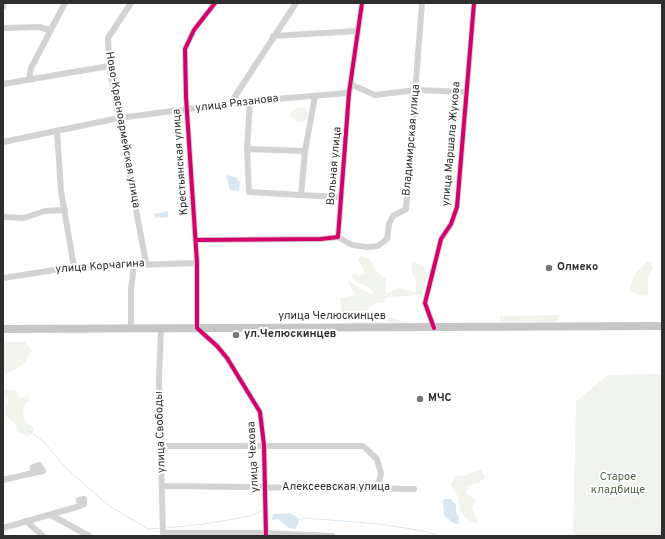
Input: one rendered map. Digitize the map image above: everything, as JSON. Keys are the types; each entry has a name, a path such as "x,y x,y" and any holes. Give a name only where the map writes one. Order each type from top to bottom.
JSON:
{"main road":[{"name":"улица Челюскинцев","path":"3,329 662,326"}],"street":[{"path":"3,7 4,3"},
{"path":"29,80 31,68 64,3"},
{"name":"Ново-Красноармейская улица","path":"131,3 108,38 109,66 146,263"},
{"name":"Крестьянская улица","path":"197,328 197,263 186,97 186,49 194,30 216,3"},
{"path":"230,104 273,36 296,3"},
{"path":"349,93 352,85 357,31 362,3"},
{"name":"Владимирская улица","path":"338,237 352,245 366,247 378,246 387,239 389,224 393,216 406,209 422,3"},
{"name":"улица Маршала Жукова","path":"434,328 425,302 441,239 451,224 457,207 474,3"},
{"path":"3,28 39,27 50,30"},
{"path":"273,36 357,31"},
{"path":"3,84 109,66"},
{"path":"352,85 375,95 416,90 466,92"},
{"name":"улица Рязанова","path":"3,142 119,118 250,101 349,93"},
{"name":"Вольная улица","path":"338,237 349,93"},
{"path":"301,195 305,151 315,96"},
{"path":"250,101 247,149 249,192 341,197"},
{"path":"57,131 61,191 74,267"},
{"path":"247,149 305,151"},
{"path":"3,217 24,218 45,211 64,210"},
{"path":"196,240 321,239 338,237"},
{"name":"улица Корчагина","path":"3,278 74,267 134,265 146,263 197,263"},
{"path":"131,328 131,290 134,265"},
{"name":"улица Чехова","path":"197,328 217,346 227,358 260,412 264,445 266,534"},
{"name":"улица Свободы","path":"161,329 159,378 162,446 163,534"},
{"path":"162,446 362,446 377,459 381,474 377,488"},
{"path":"3,480 33,473"},
{"name":"Алексеевская улица","path":"162,486 414,489"},
{"path":"3,528 80,506"},
{"path":"51,515 89,536"},
{"path":"26,521 43,536"},
{"path":"163,534 266,534 332,536"}],"green space":[{"path":"297,107 305,108 308,114 304,122 298,123 289,114"},
{"path":"361,256 370,259 375,270 386,279 385,291 387,293 399,288 416,292 416,281 412,273 411,265 414,262 426,268 427,276 422,295 387,297 383,303 376,303 358,317 350,320 342,316 340,298 356,295 349,284 349,281 364,291 374,294 369,287 356,282 352,277 353,273 361,276 365,273 358,260"},
{"path":"647,261 651,263 653,268 648,278 648,295 645,296 631,292 630,287 635,274"},
{"path":"558,315 558,320 555,322 500,322 500,316"},
{"path":"389,317 400,321 413,322 389,323 387,321"},
{"path":"3,342 25,342 32,350 26,361 16,369 7,373 3,372"},
{"name":"Старое кладбище","path":"662,374 662,536 573,536 576,401 608,375"},
{"path":"3,389 16,390 19,398 28,396 29,401 26,402 23,409 25,423 34,427 33,433 28,436 17,432 16,425 6,416 5,409 9,398 3,395"},
{"path":"481,470 485,478 478,483 469,485 466,492 476,500 472,509 477,519 477,523 475,524 466,518 459,510 458,496 451,484 456,476 466,475"}],"shaded area":[{"path":"226,175 236,177 240,182 239,191 230,190"},
{"path":"168,211 168,217 155,218 154,214"},
{"path":"444,499 451,499 456,505 456,513 459,517 458,524 453,523 444,515"},
{"path":"290,513 298,518 299,522 295,529 289,528 278,519 272,520 273,514"}],"waterway":[{"path":"28,430 43,441 66,468 108,505 148,529 160,528"},
{"path":"166,528 204,524 251,516 262,511"},
{"path":"298,520 305,518 379,524 424,531 440,536"}],"cycle path":[{"path":"215,3 194,30 185,49 186,97 197,263 197,328 217,346 227,358 260,412 264,445 266,536"},
{"path":"196,240 321,239 338,237 349,93 362,3"},
{"path":"434,328 425,303 441,239 451,224 457,207 474,3"}],"place":[{"name":"Олмеко","path":"549,268"},
{"name":"ул.Челюскинцев","path":"236,335"},
{"name":"МЧС","path":"420,399"}]}
